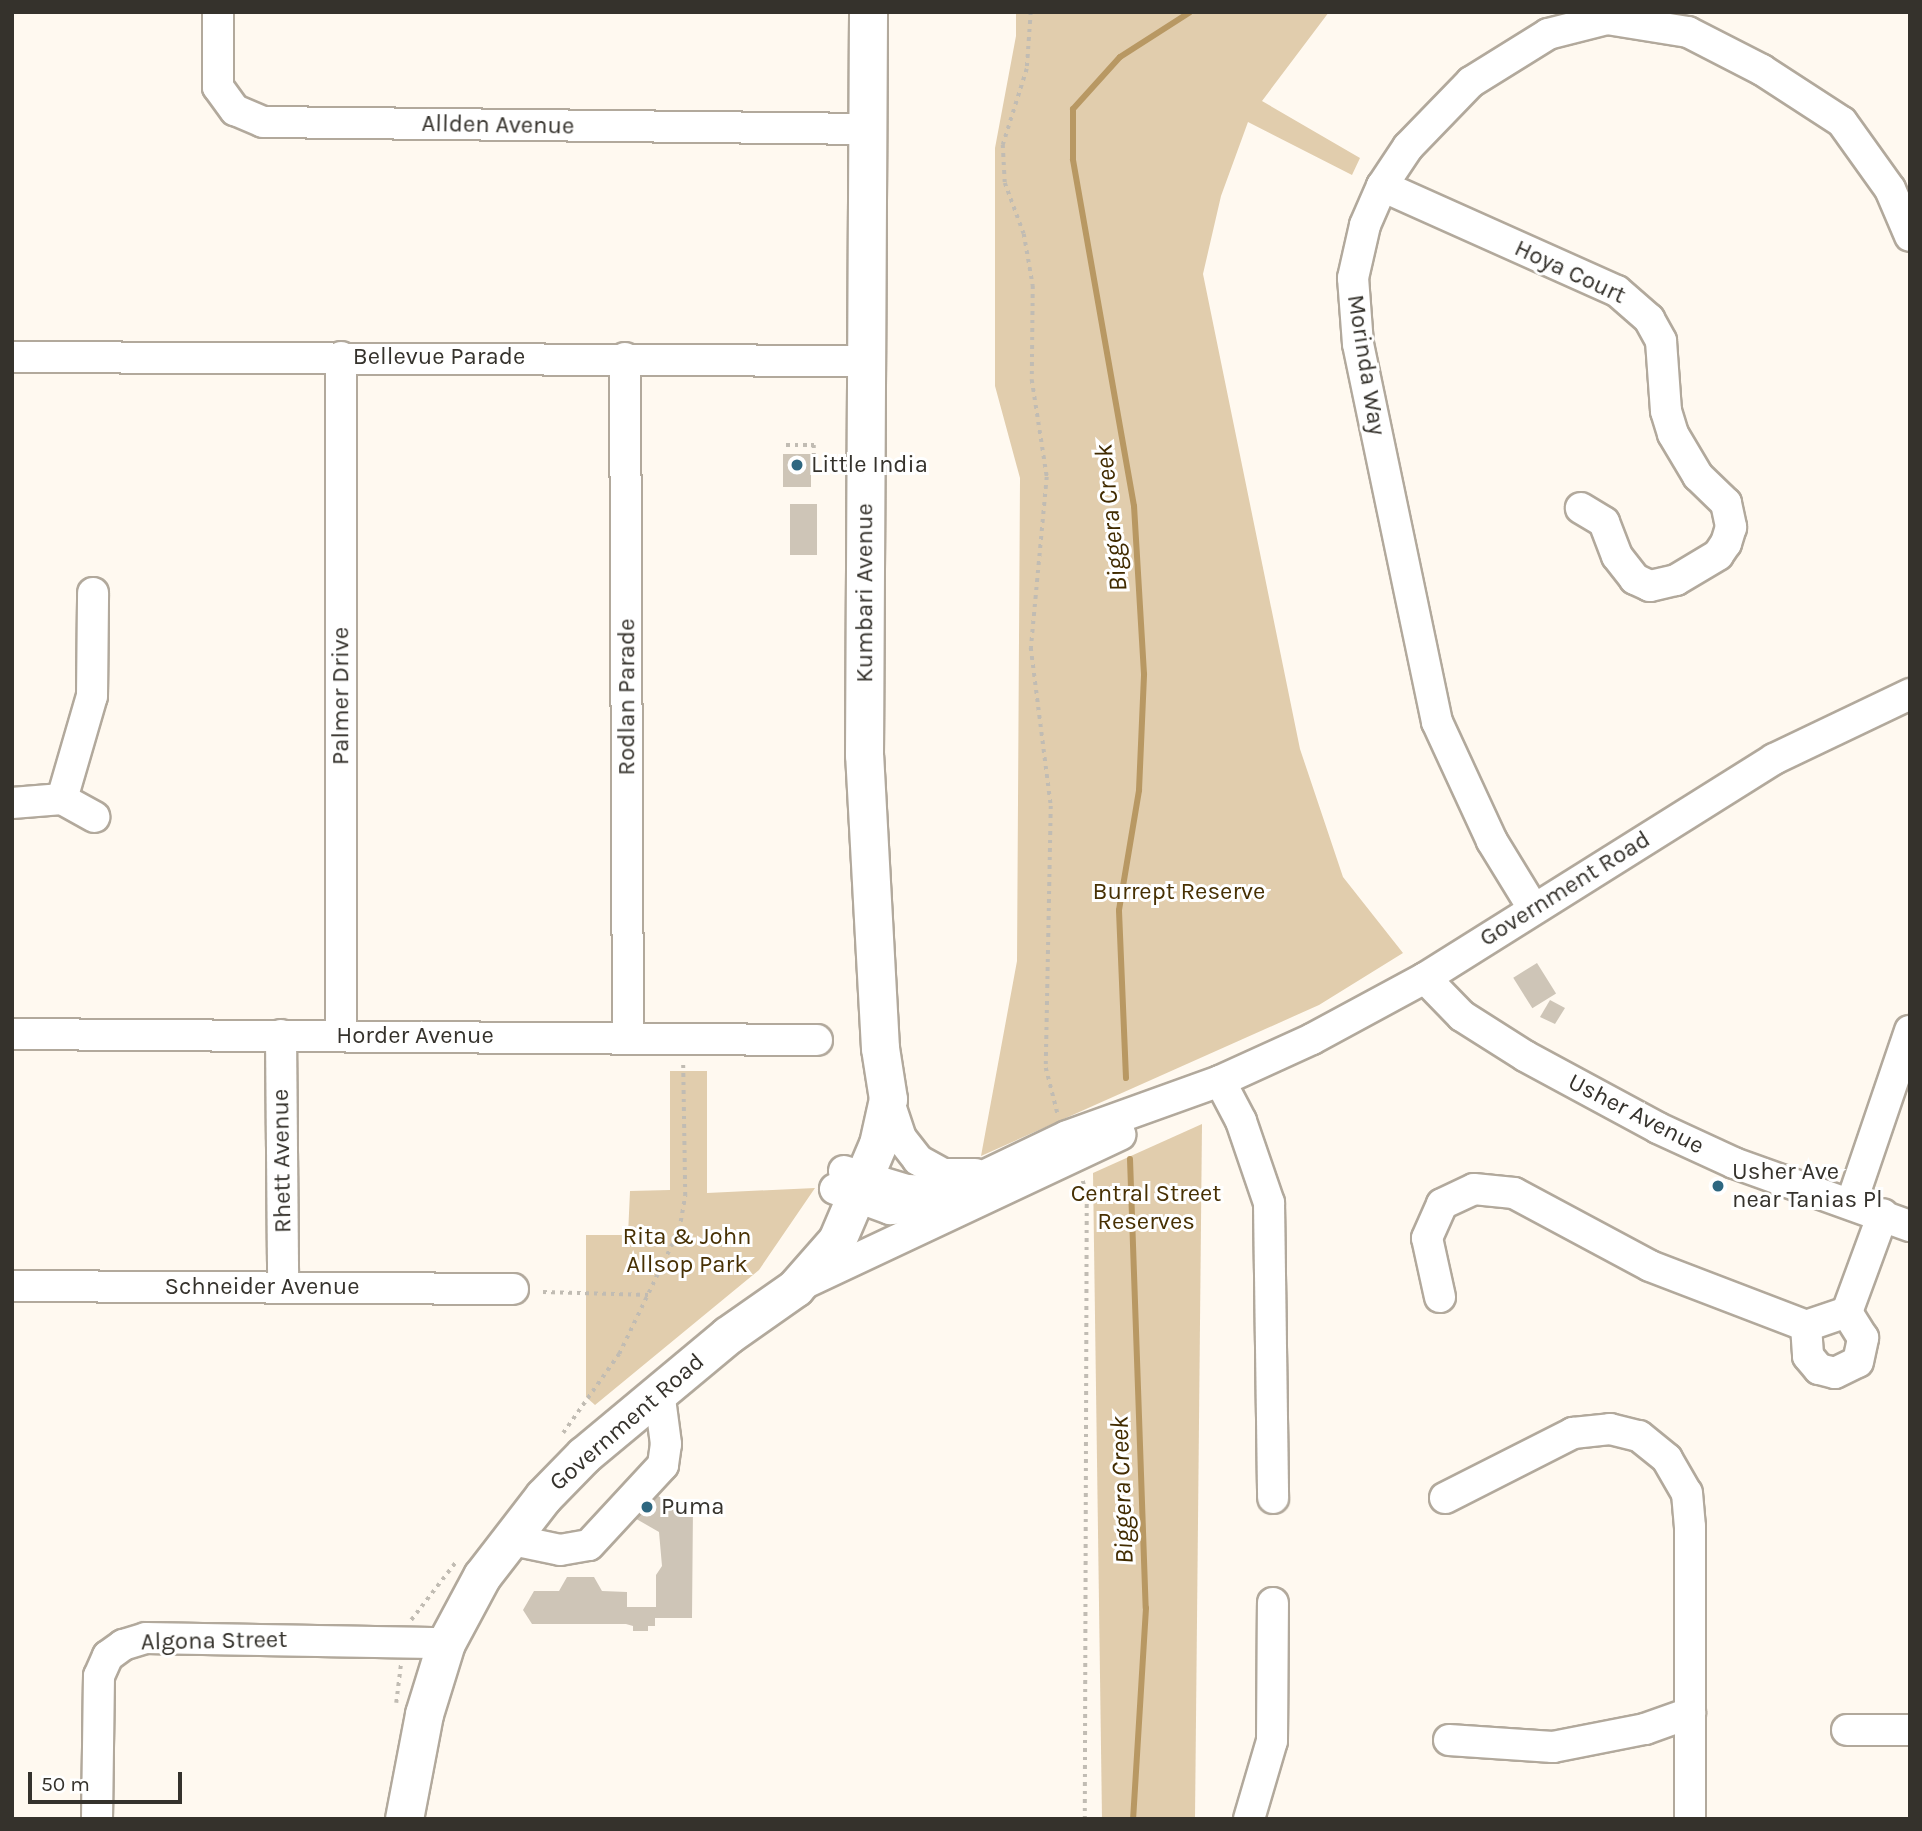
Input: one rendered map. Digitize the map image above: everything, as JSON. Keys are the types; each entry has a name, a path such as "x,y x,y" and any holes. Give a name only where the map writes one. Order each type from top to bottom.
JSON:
{"main road":[{"name":"Kumbari Avenue","path":"850,1184 888,1099 880,1048 864,755 868,12"},
{"name":"Kumbari Avenue","path":"850,1184 880,1048"},
{"name":"Government Road","path":"404,1819 424,1714 446,1643 482,1576 508,1539 584,1455 729,1335 795,1288 837,1240 850,1184"},
{"name":"Government Road","path":"729,1335 850,1184"}],"street":[{"name":"Allden Avenue","path":"218,12 218,87 235,110 263,122 867,129"},
{"name":"Morinda Way","path":"1533,908 1492,841 1437,722 1425,668 1358,344 1353,278 1365,225 1382,186 1408,147 1471,82 1548,34 1608,19 1688,32 1774,77 1842,122 1890,189 1904,204 1910,236"},
{"name":"Hoya Court","path":"1382,186 1617,291 1649,318 1661,341 1666,411 1673,435 1698,476 1726,503 1731,527 1727,542 1718,555 1676,580 1650,586 1635,579 1617,556 1604,522 1581,508"},
{"name":"Bellevue Parade","path":"12,357 866,361"},
{"name":"Palmer Drive","path":"341,357 341,1035"},
{"name":"Rodlan Parade","path":"625,358 628,1036"},
{"path":"62,799 92,696 93,593"},
{"name":"Government Road","path":"795,1288 1000,1178 1312,1039 1425,978 1774,759 1910,694"},
{"path":"12,803 62,799 94,817"},
{"name":"Usher Avenue","path":"1425,978 1462,1016 1646,1121 1734,1163 1896,1220"},
{"path":"1851,1204 1902,1080 1910,1031"},
{"name":"Horder Avenue","path":"12,1034 628,1036 817,1040"},
{"name":"Rhett Avenue","path":"281,1035 284,1287"},
{"path":"1220,1081 1241,1121 1269,1203 1273,1498"},
{"name":"Government Road","path":"888,1099 901,1138 918,1160 943,1174 1000,1178"},
{"name":"Government Road","path":"850,1184 935,1191 1000,1178"},
{"path":"1440,1297 1427,1238 1442,1205 1474,1189 1514,1193 1650,1266 1806,1326 1847,1312 1896,1220"},
{"name":"Schneider Avenue","path":"12,1286 513,1289"},
{"path":"1806,1326 1806,1347 1813,1363 1827,1372 1844,1372 1857,1362 1864,1346 1860,1330 1847,1312"},
{"path":"508,1539 560,1550 589,1545 663,1465 666,1444 659,1391"},
{"path":"1445,1498 1573,1433 1610,1429 1639,1436 1667,1459 1687,1493 1688,1504 1690,1819"},
{"path":"1249,1819 1272,1741 1273,1603"},
{"name":"Algona Street","path":"97,1819 99,1676 108,1657 123,1645 146,1639 446,1643"},
{"path":"1449,1740 1553,1747 1645,1728 1690,1713"},
{"path":"1847,1730 1910,1730"}],"path":[{"path":"1031,12 1027,69 1003,145 1005,183 1024,234 1033,286 1031,357 1048,477 1031,648 1051,806 1046,1068 1052,1102 1071,1147 1087,1196 1085,1819"},
{"path":"786,445 814,445 814,457 840,457"},
{"path":"561,1436 609,1370 650,1295 684,1215 683,1065"},
{"path":"543,1292 650,1295"},
{"path":"409,1625 416,1610 456,1562"}],"green space":[{"name":"Burrept Reserve","path":"1016,12 1329,12 1262,101 1360,158 1352,175 1248,122 1221,196 1203,274 1300,749 1343,877 1403,953 1319,1005 981,1156 1017,961 1020,478 995,386 995,148 1016,36"},
{"name":"Rita & John Allsop Park","path":"670,1071 707,1071 707,1193 815,1188 759,1270 595,1405 586,1397 586,1235 628,1235 630,1191 670,1190"},
{"name":"Central Street Reserves","path":"1202,1124 1195,1819 1102,1819 1093,1173"}],"building":[{"path":"783,454 811,454 811,487 783,487"},
{"path":"790,504 817,504 817,555 790,555"},
{"path":"1537,963 1556,994 1532,1008 1513,978"},
{"path":"1550,1000 1565,1008 1555,1024 1540,1017"},
{"path":"634,1482 677,1507 693,1507 692,1618 655,1618 655,1626 648,1626 648,1631 633,1631 633,1626 626,1624 532,1624 523,1610 534,1591 559,1591 567,1577 594,1577 602,1591 627,1592 627,1607 656,1607 656,1575 662,1566 659,1532 619,1509"}],"waterway":[{"name":"Biggera Creek","path":"1126,1078 1119,910 1139,790 1144,674 1134,506 1073,159 1073,109 1120,57 1190,12"},
{"name":"Biggera Creek","path":"1130,1159 1146,1608 1133,1819"}],"place":[{"name":"Little India","path":"797,465"},
{"name":"Usher Ave near Tanias Pl","path":"1718,1186"},
{"name":"Puma","path":"647,1507"}]}
